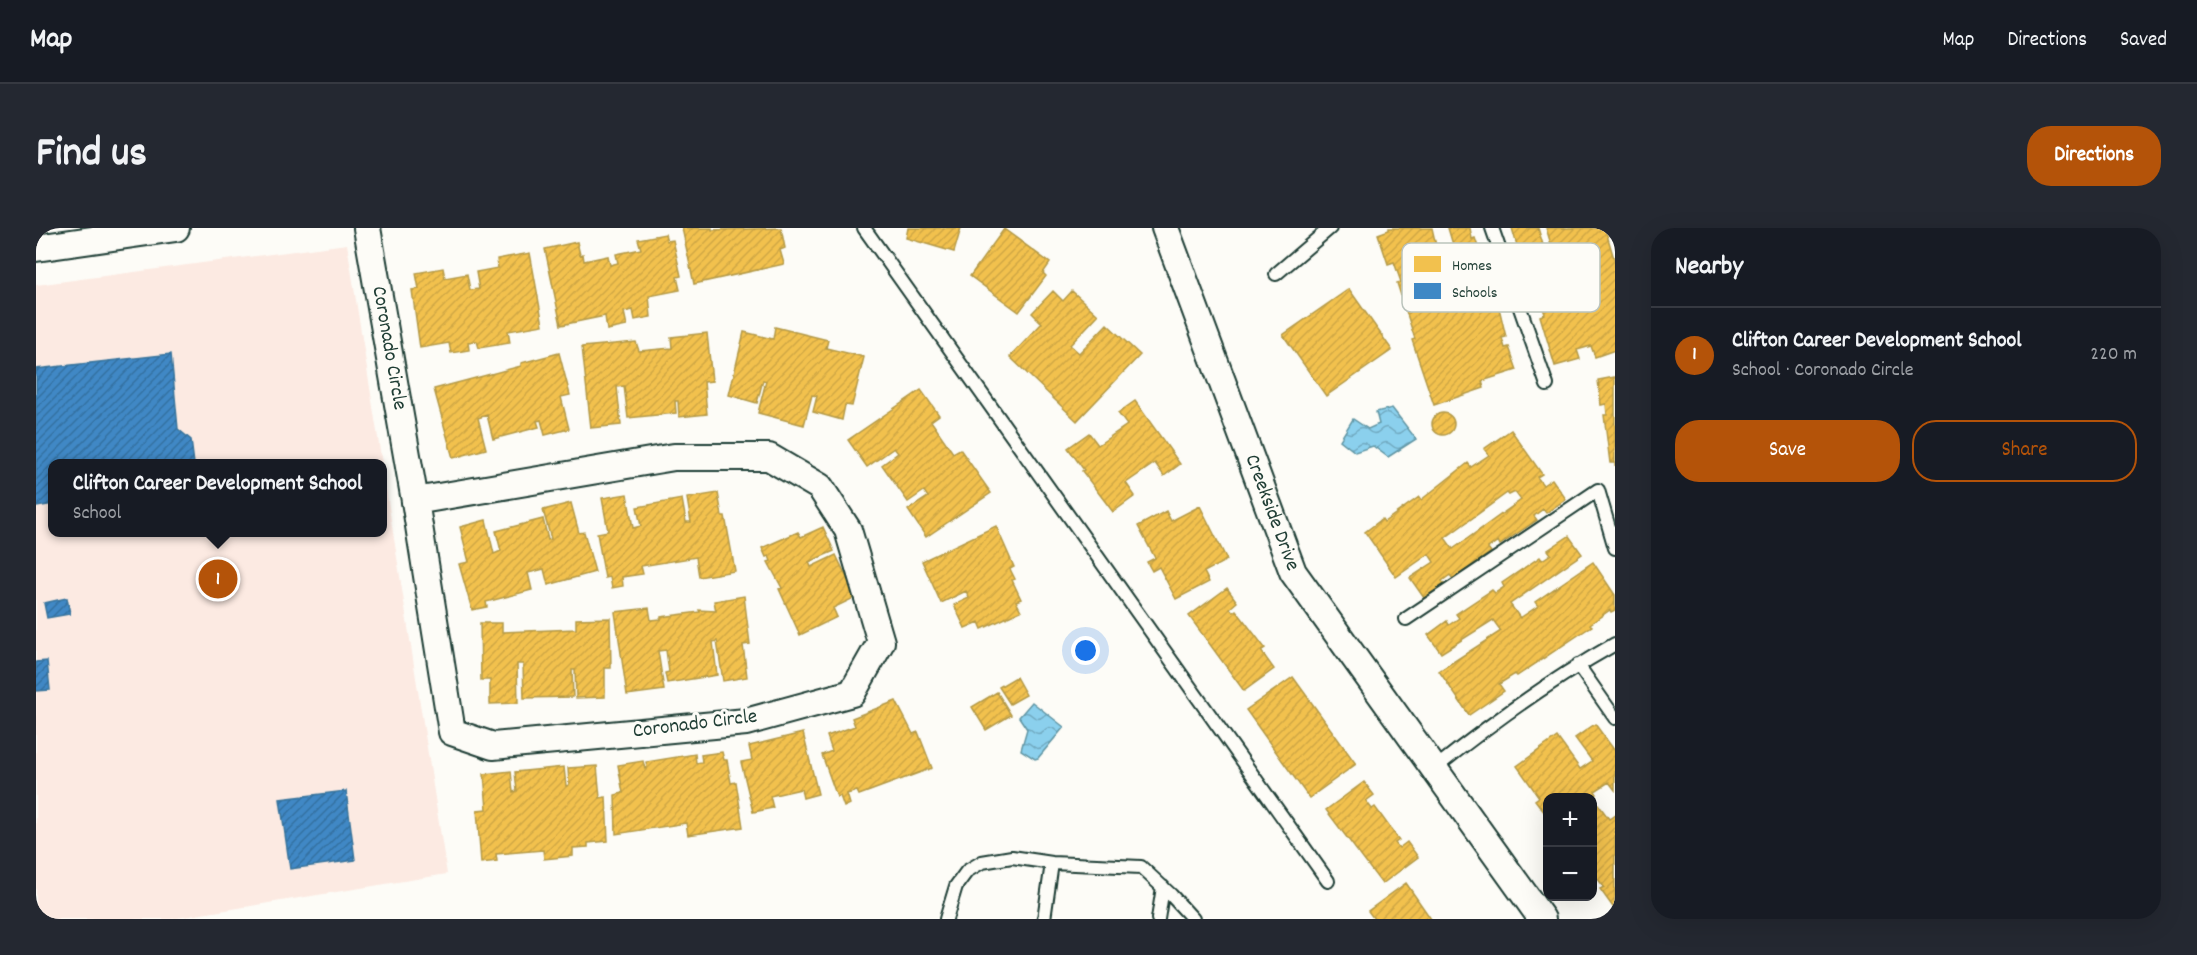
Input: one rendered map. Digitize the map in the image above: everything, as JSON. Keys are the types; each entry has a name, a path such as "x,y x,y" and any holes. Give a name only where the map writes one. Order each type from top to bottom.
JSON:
{"street":[{"path":"36,248 94,234 176,228"},
{"name":"Coronado Circle","path":"367,228 415,501 452,732 493,746 746,722 852,693 881,642 848,530 820,487 769,457 674,457 415,501"},
{"name":"Creekside Drive","path":"1165,228 1293,572 1542,919"}],"lane":[{"path":"864,228 1328,881"},
{"path":"1276,274 1330,228"},
{"path":"1492,228 1497,243"},
{"path":"1521,312 1547,385"},
{"path":"1406,619 1598,490 1615,548"},
{"path":"1434,770 1473,738 1578,665 1615,644"},
{"path":"1578,665 1615,718"},
{"path":"946,919 956,886 967,871 982,862 1012,857 1052,863 1141,867 1192,919"},
{"path":"1044,919 1052,863"},
{"path":"1158,919 1162,887"}],"shaded area":[{"path":"347,244 381,459 48,459 48,537 387,537 387,494 447,874 171,919 36,919 36,285"}],"water":[{"path":"1392,408 1416,439 1388,457 1373,446 1355,452 1340,440 1353,419 1368,429 1379,424 1376,412"},
{"path":"1032,702 1064,727 1035,759 1021,750 1027,729 1019,717"}],"building: Homes":[{"path":"682,228 712,228 712,230 781,228 785,248 780,250 784,264 694,284"},
{"path":"908,228 961,228 954,252 906,238"},
{"path":"1389,228 1432,228 1435,243 1402,243 1402,299 1397,283 1401,282 1394,262 1388,264 1378,234"},
{"path":"1448,228 1470,228 1472,239 1475,238 1477,243 1452,243"},
{"path":"1512,228 1538,228 1542,243 1516,243"},
{"path":"1546,228 1605,228 1615,262 1615,350 1595,357 1591,346 1577,350 1580,359 1555,366 1540,316 1545,314 1544,312 1600,312 1600,243 1551,243"},
{"path":"1004,229 1050,263 1043,273 1046,276 1019,312 970,276"},
{"path":"665,234 667,241 673,240 681,276 677,277 680,290 649,296 651,317 635,320 633,310 624,312 627,326 607,330 605,316 561,325 545,249 577,242 584,261 608,256 610,265 618,263 616,254 641,249 638,239"},
{"path":"530,253 543,325 508,331 510,343 479,348 477,341 468,342 469,350 451,353 449,343 420,348 412,290 419,289 416,273 443,268 445,278 467,274 470,290 479,289 476,272 498,268 497,259"},
{"path":"1349,289 1392,350 1326,396 1283,335"},
{"path":"1053,291 1063,301 1072,291 1098,315 1070,345 1079,353 1107,324 1140,355 1077,421 1010,357 1042,323 1032,313"},
{"path":"1406,312 1500,312 1506,337 1502,338 1505,348 1509,347 1517,370 1482,381 1484,388 1434,405 1412,340 1415,339"},
{"path":"775,327 828,340 826,348 864,357 852,406 845,405 842,420 813,412 817,396 812,395 804,425 758,413 766,381 763,380 757,403 729,395 744,332 773,339"},
{"path":"707,333 712,381 704,382 707,414 679,417 678,401 675,401 676,413 628,418 624,386 617,387 621,425 591,428 582,347 636,342 639,351 672,348 671,337"},
{"path":"559,353 570,395 561,397 569,429 545,435 541,420 537,421 539,427 493,439 487,415 478,418 486,449 453,458 434,389 521,366 521,363"},
{"path":"1615,377 1615,463 1610,463 1604,415 1607,415 1606,404 1601,405 1598,380"},
{"path":"921,390 939,415 931,421 953,453 960,449 991,493 926,537 908,510 928,497 924,491 908,502 882,465 898,453 894,448 867,467 848,440"},
{"path":"1135,401 1180,464 1164,476 1155,463 1126,483 1135,496 1113,512 1068,448 1089,433 1098,445 1127,425 1118,413"},
{"path":"1443,413 1451,416 1454,424 1451,432 1443,435 1435,432 1432,424 1435,416"},
{"path":"1511,430 1542,474 1537,477 1543,485 1552,479 1566,499 1546,513 1543,509 1534,516 1537,520 1500,545 1498,541 1488,548 1491,552 1453,579 1450,575 1442,581 1444,584 1424,598 1410,578 1434,562 1429,554 1396,577 1365,532 1382,519 1384,522 1419,497 1421,500 1468,463 1471,467 1489,455 1484,449","holes":["1515,492 1521,500 1453,549 1445,538 1507,493 1509,495"]},
{"path":"718,493 722,516 725,516 735,571 699,577 696,557 641,566 643,574 622,577 623,586 612,588 610,577 605,578 597,533 608,531 602,498 627,494 633,528 641,526 637,507 682,499 686,522 691,522 687,498"},
{"path":"571,503 579,533 584,532 595,572 548,585 544,569 528,573 532,590 486,602 487,607 472,610 459,564 469,562 460,527 486,520 494,554 501,551 496,531 543,519 548,540 551,539 543,510"},
{"path":"1200,506 1227,560 1204,572 1209,582 1176,599 1159,567 1152,571 1147,562 1155,558 1138,526 1166,511 1171,521"},
{"path":"996,526 1014,567 1010,569 1015,579 1012,580 1021,599 1016,601 1021,611 982,629 979,622 965,628 954,605 969,598 966,591 941,603 922,561"},
{"path":"823,527 834,551 809,562 811,567 836,555 856,597 833,608 837,617 800,635 779,589 782,588 768,562 771,561 769,556 766,557 762,548 798,532 801,537"},
{"path":"1569,536 1582,554 1510,604 1520,618 1538,606 1535,602 1593,562 1615,595 1615,610 1611,612 1610,610 1590,624 1592,626 1517,676 1515,674 1499,684 1504,691 1469,715 1439,671 1501,631 1493,620 1441,653 1428,635 1447,621 1449,625 1459,618 1456,614 1492,590 1495,593 1504,587 1502,583 1540,557 1542,560 1551,554 1548,550"},
{"path":"1227,588 1237,602 1230,608 1233,612 1236,610 1265,648 1261,651 1274,669 1244,691 1189,616"},
{"path":"744,596 750,644 743,645 747,677 723,681 717,641 713,642 717,675 667,683 665,673 669,672 666,650 658,651 664,690 627,695 615,612 649,608 651,620 661,619 661,617 700,612 699,610 716,611 714,601"},
{"path":"610,618 611,668 605,668 605,697 576,698 575,670 572,670 573,697 524,698 523,664 517,664 518,703 490,704 490,680 481,680 480,623 502,623 502,632 576,629 576,619"},
{"path":"1016,677 1026,695 1010,704 999,687"},
{"path":"1293,677 1356,764 1309,798 1246,710"},
{"path":"997,692 1011,715 986,730 972,707"},
{"path":"896,701 913,734 918,732 932,768 859,795 857,791 847,794 850,804 844,807 840,796 837,797 822,755 832,751 827,736 855,726 852,718"},
{"path":"1595,724 1615,751 1615,790 1609,782 1595,791 1596,793 1543,793 1543,810 1535,800 1539,797 1517,766 1557,737 1580,769 1592,761 1575,738"},
{"path":"803,733 818,794 803,798 801,789 770,796 773,808 753,812 741,762 752,760 749,746"},
{"path":"722,752 724,760 727,760 731,783 736,782 743,827 688,835 686,823 616,834 615,795 623,793 618,765 643,761 645,769 647,768 646,762 695,754 696,763 702,762 701,755"},
{"path":"597,766 600,798 606,797 608,841 588,843 588,847 573,848 573,856 544,859 543,850 496,854 497,861 481,863 477,810 487,809 484,774 511,771 513,792 517,791 515,772 564,767 566,786 569,785 568,768"},
{"path":"1364,782 1374,795 1366,801 1372,809 1375,807 1399,840 1395,843 1399,848 1407,842 1418,857 1382,884 1326,810"},
{"path":"1597,802 1609,819 1615,815 1615,910 1600,889 1604,887 1597,878"},
{"path":"1406,883 1431,919 1374,919 1368,911"}],"building: Schools":[{"path":"171,354 178,429 191,440 193,459 48,459 48,505 36,507 36,369"},
{"path":"67,598 70,614 47,618 44,603"},
{"path":"47,661 50,690 36,691 36,662"},
{"path":"346,791 355,860 290,869 280,799"}],"place":[{"name":"Clifton Career Development School","path":"218,579"}]}
